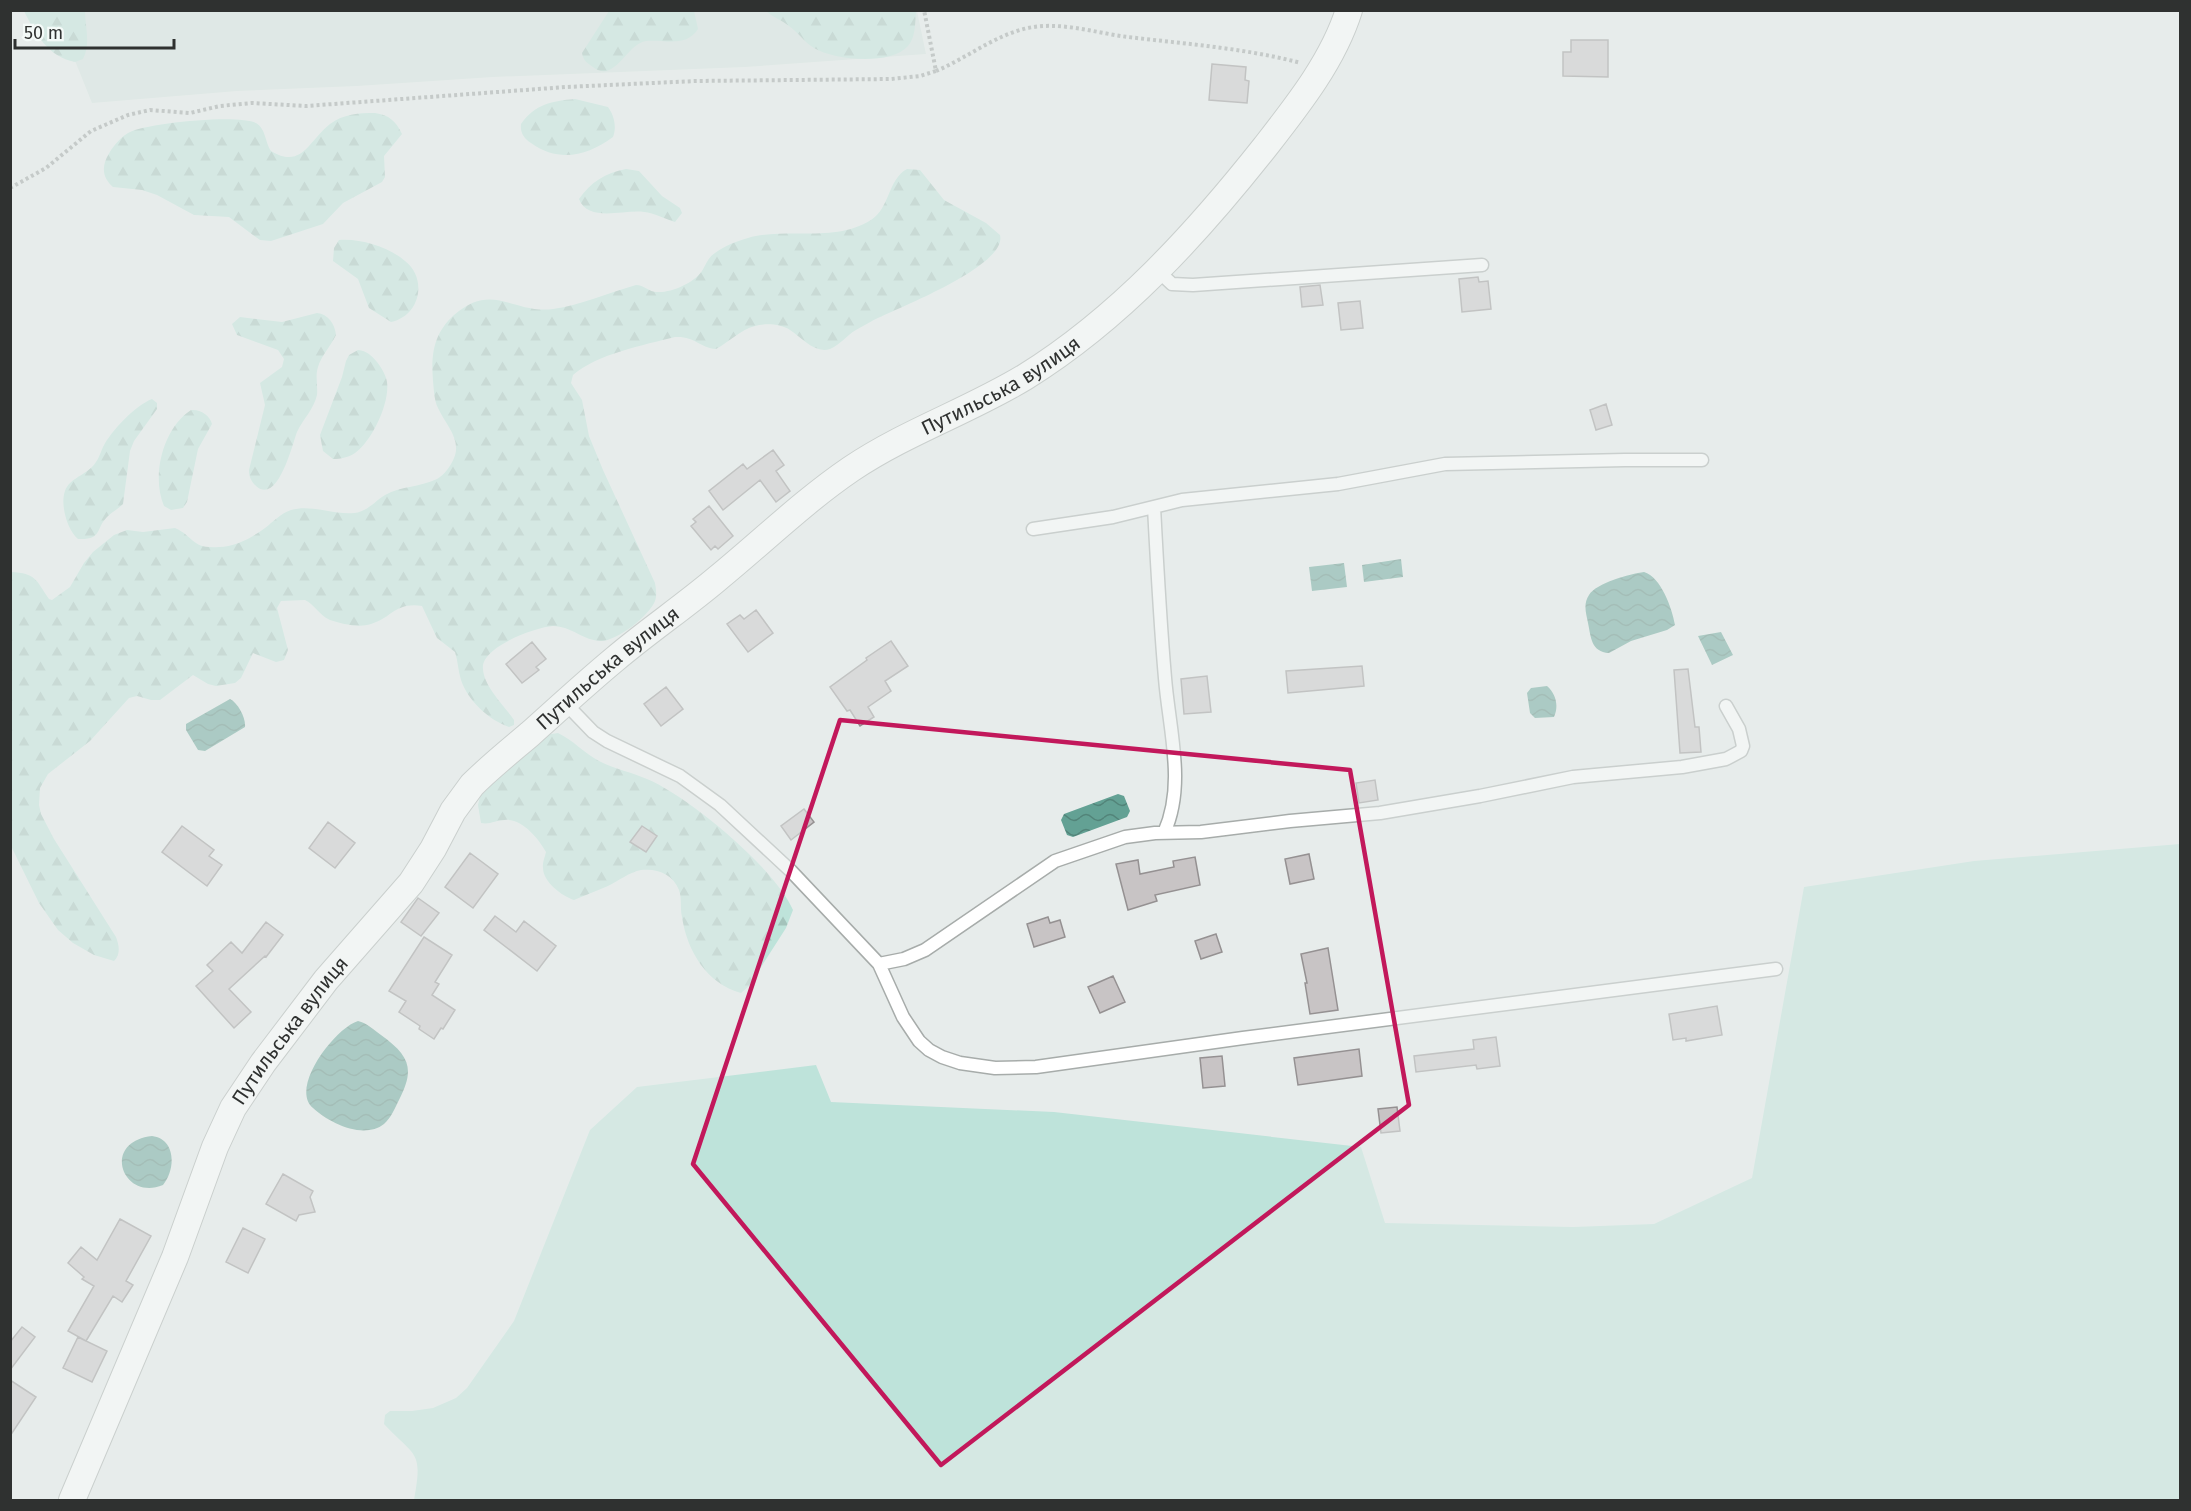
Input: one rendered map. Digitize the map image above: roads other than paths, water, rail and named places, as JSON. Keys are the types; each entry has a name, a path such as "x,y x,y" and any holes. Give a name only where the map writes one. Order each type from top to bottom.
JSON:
{"street":[{"name":"Путильська вулиця","path":"72,1500 175,1257 215,1147 233,1108 250,1081 326,980 411,883 433,849 453,810 472,785 616,658 717,579 796,511 850,469 897,442 993,395 1028,375 1115,310 1157,270 1231,189 1278,130 1321,69 1349,10"}],"lane":[{"path":"1157,270 1172,284 1193,285 1482,265"},
{"path":"1033,529 1113,517 1203,497 1338,484 1445,464 1702,460"},
{"path":"1154,507 1167,708 1175,772 1173,808 1164,833"},
{"path":"565,703 580,720 600,736 680,776 720,805 791,871 879,964 909,1028 924,1045 942,1057 960,1063 995,1068 1036,1067 1232,1039 1776,969"},
{"path":"879,964 904,959 925,950 1064,857 1125,837 1201,832 1369,814 1480,796 1573,777 1713,762 1735,755 1741,751 1743,746 1739,729 1725,706"}],"water":[{"path":"1401,559 1403,577 1364,582 1362,565"},
{"path":"1344,563 1347,587 1312,591 1309,567"},
{"path":"1644,572 1656,580 1660,586 1675,625 1667,630 1631,641 1609,653 1599,650 1591,638 1586,616 1587,598 1606,583"},
{"path":"1721,632 1733,655 1712,665 1698,636"},
{"path":"1547,686 1556,700 1554,717 1535,718 1530,713 1527,693 1531,688"},
{"path":"230,699 241,711 245,727 205,751 198,750 186,730 186,724"},
{"path":"1118,794 1124,796 1130,811 1127,817 1073,837 1067,835 1061,820 1064,814"},
{"path":"358,1021 391,1043 404,1057 407,1064 407,1080 394,1110 389,1119 376,1129 357,1130 337,1124 320,1114 307,1099 307,1087 311,1074 327,1046 348,1026"},
{"path":"152,1136 166,1143 172,1163 163,1185 149,1188 137,1185 128,1179 123,1169 122,1159 126,1149 136,1141"}]}
